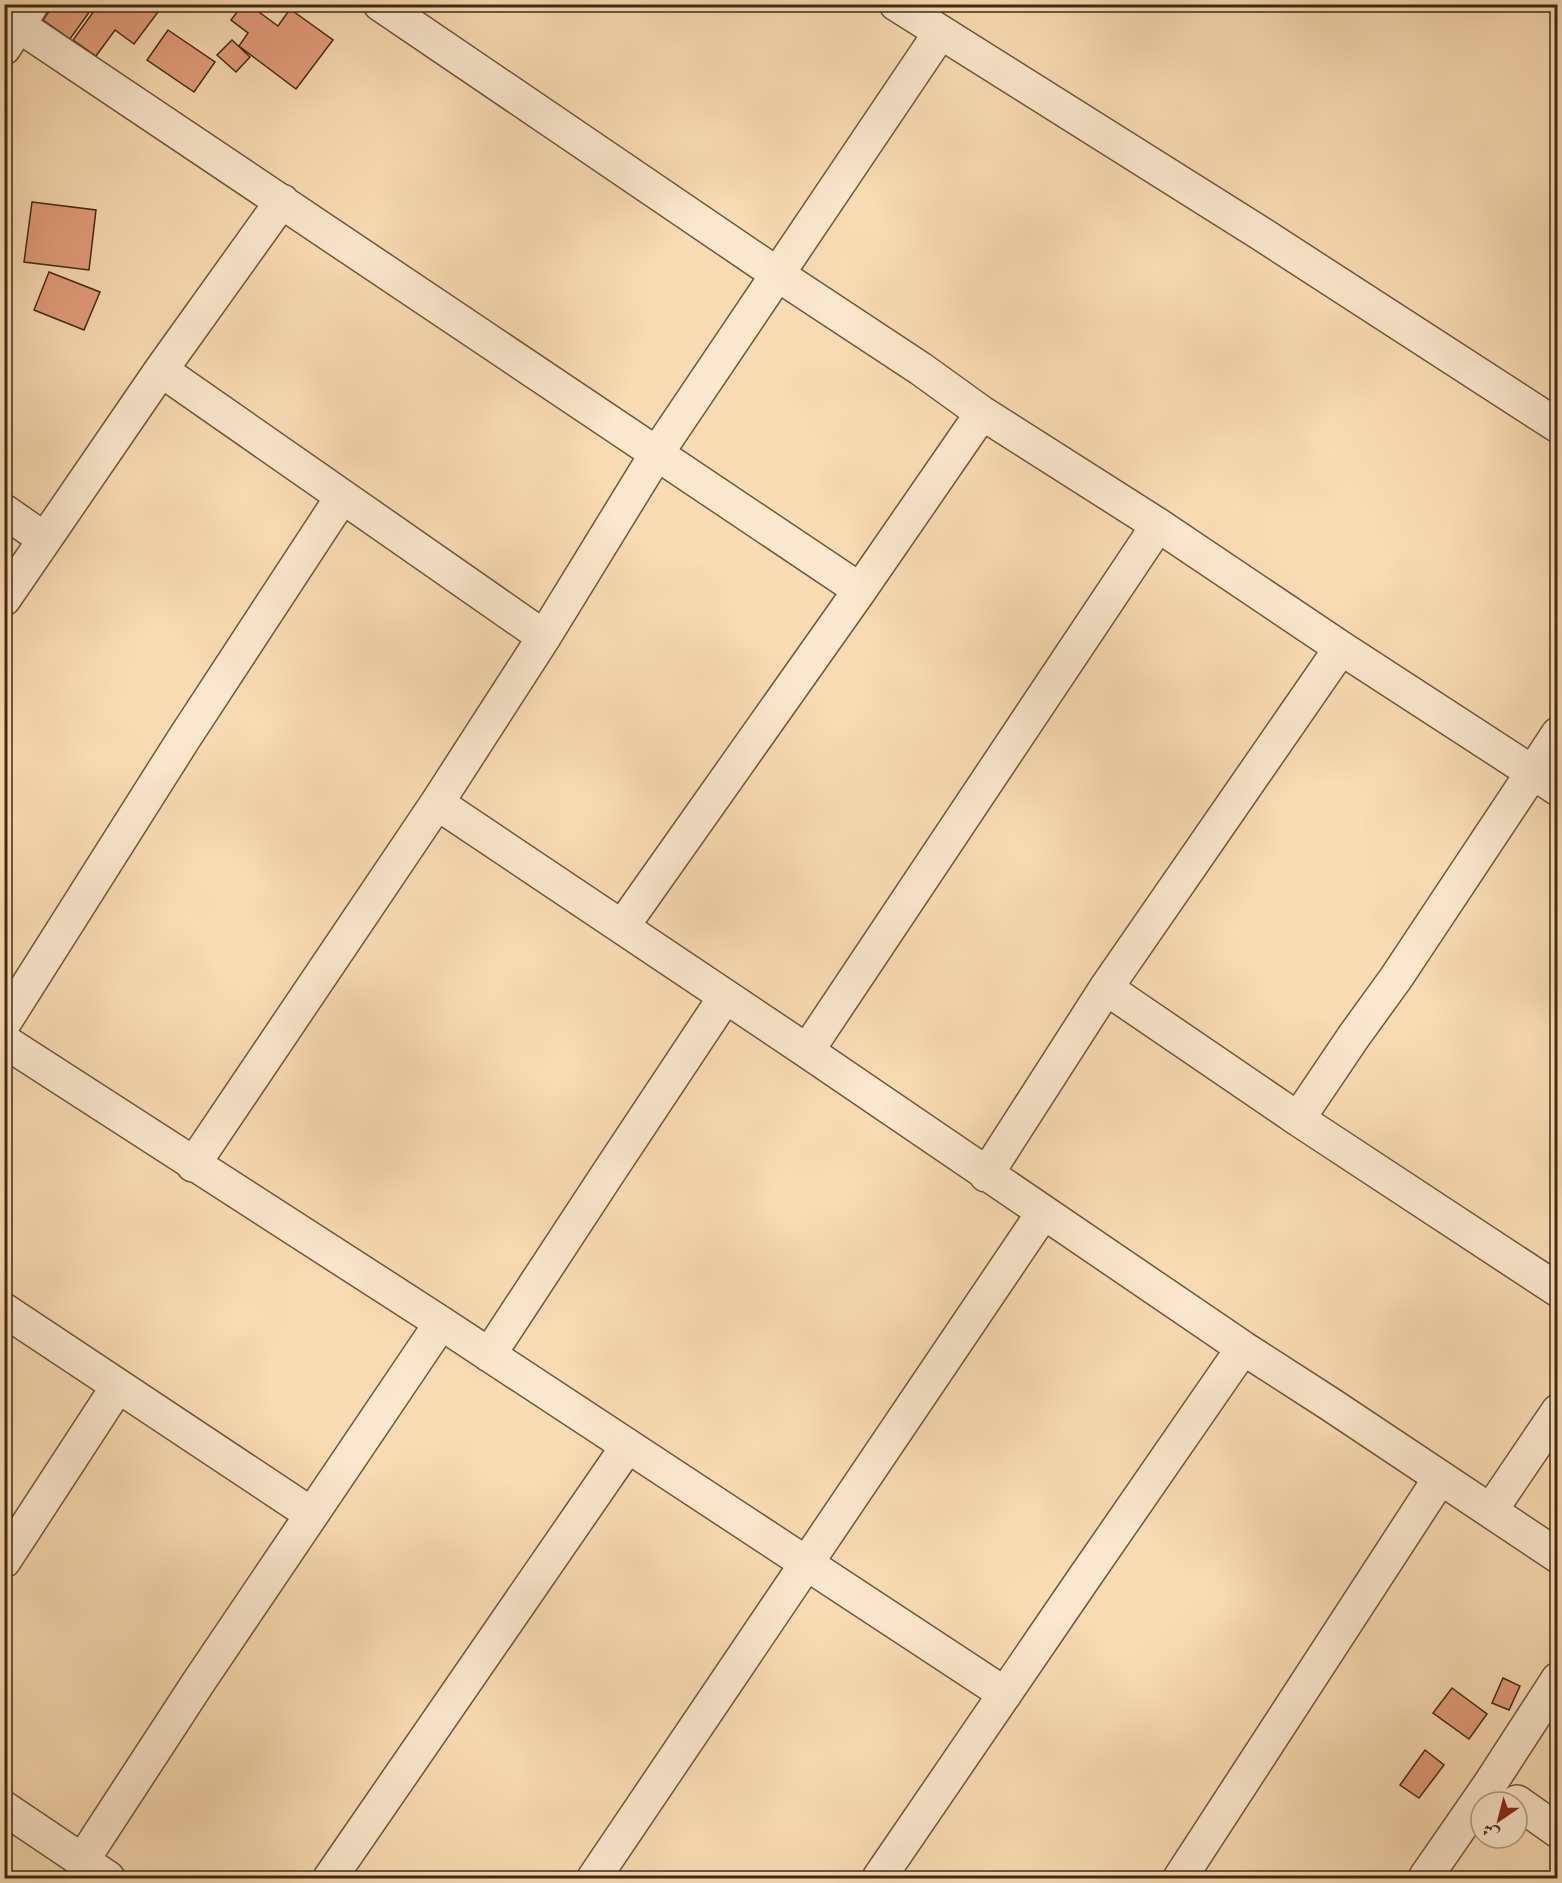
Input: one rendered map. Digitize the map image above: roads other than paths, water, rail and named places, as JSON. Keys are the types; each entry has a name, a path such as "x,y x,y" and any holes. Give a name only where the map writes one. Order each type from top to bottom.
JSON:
{"street":[{"path":"380,4 921,369 982,413 1158,525 1341,648 1545,780"},
{"path":"896,4 1260,233 1557,426"},
{"path":"18,26 860,590"},
{"path":"193,1165 437,803 544,637 657,453 940,33"},
{"path":"4,599 161,370 282,201"},
{"path":"161,370 544,637"},
{"path":"622,927 982,413"},
{"path":"4,1023 183,740 342,497"},
{"path":"4,511 44,538"},
{"path":"807,1051 1158,525"},
{"path":"986,1174 1106,988 1341,648"},
{"path":"1298,1119 1396,978 1545,780 1557,734"},
{"path":"437,803 807,1051 1243,1348 1491,1510 1557,1556"},
{"path":"1106,988 1298,1119 1557,1290"},
{"path":"489,1355 725,997"},
{"path":"4,1041 441,1323 1005,1694"},
{"path":"594,1878 1043,1213"},
{"path":"4,1310 311,1514"},
{"path":"4,1808 95,1870 311,1514 441,1323"},
{"path":"880,1878 1243,1348"},
{"path":"4,1561 118,1386"},
{"path":"1491,1510 1557,1411"},
{"path":"330,1878 627,1447"},
{"path":"1180,1878 1440,1478"},
{"path":"1511,1790 1557,1679"},
{"path":"1529,1811 1557,1831"},
{"path":"1425,1878 1469,1835"}]}
